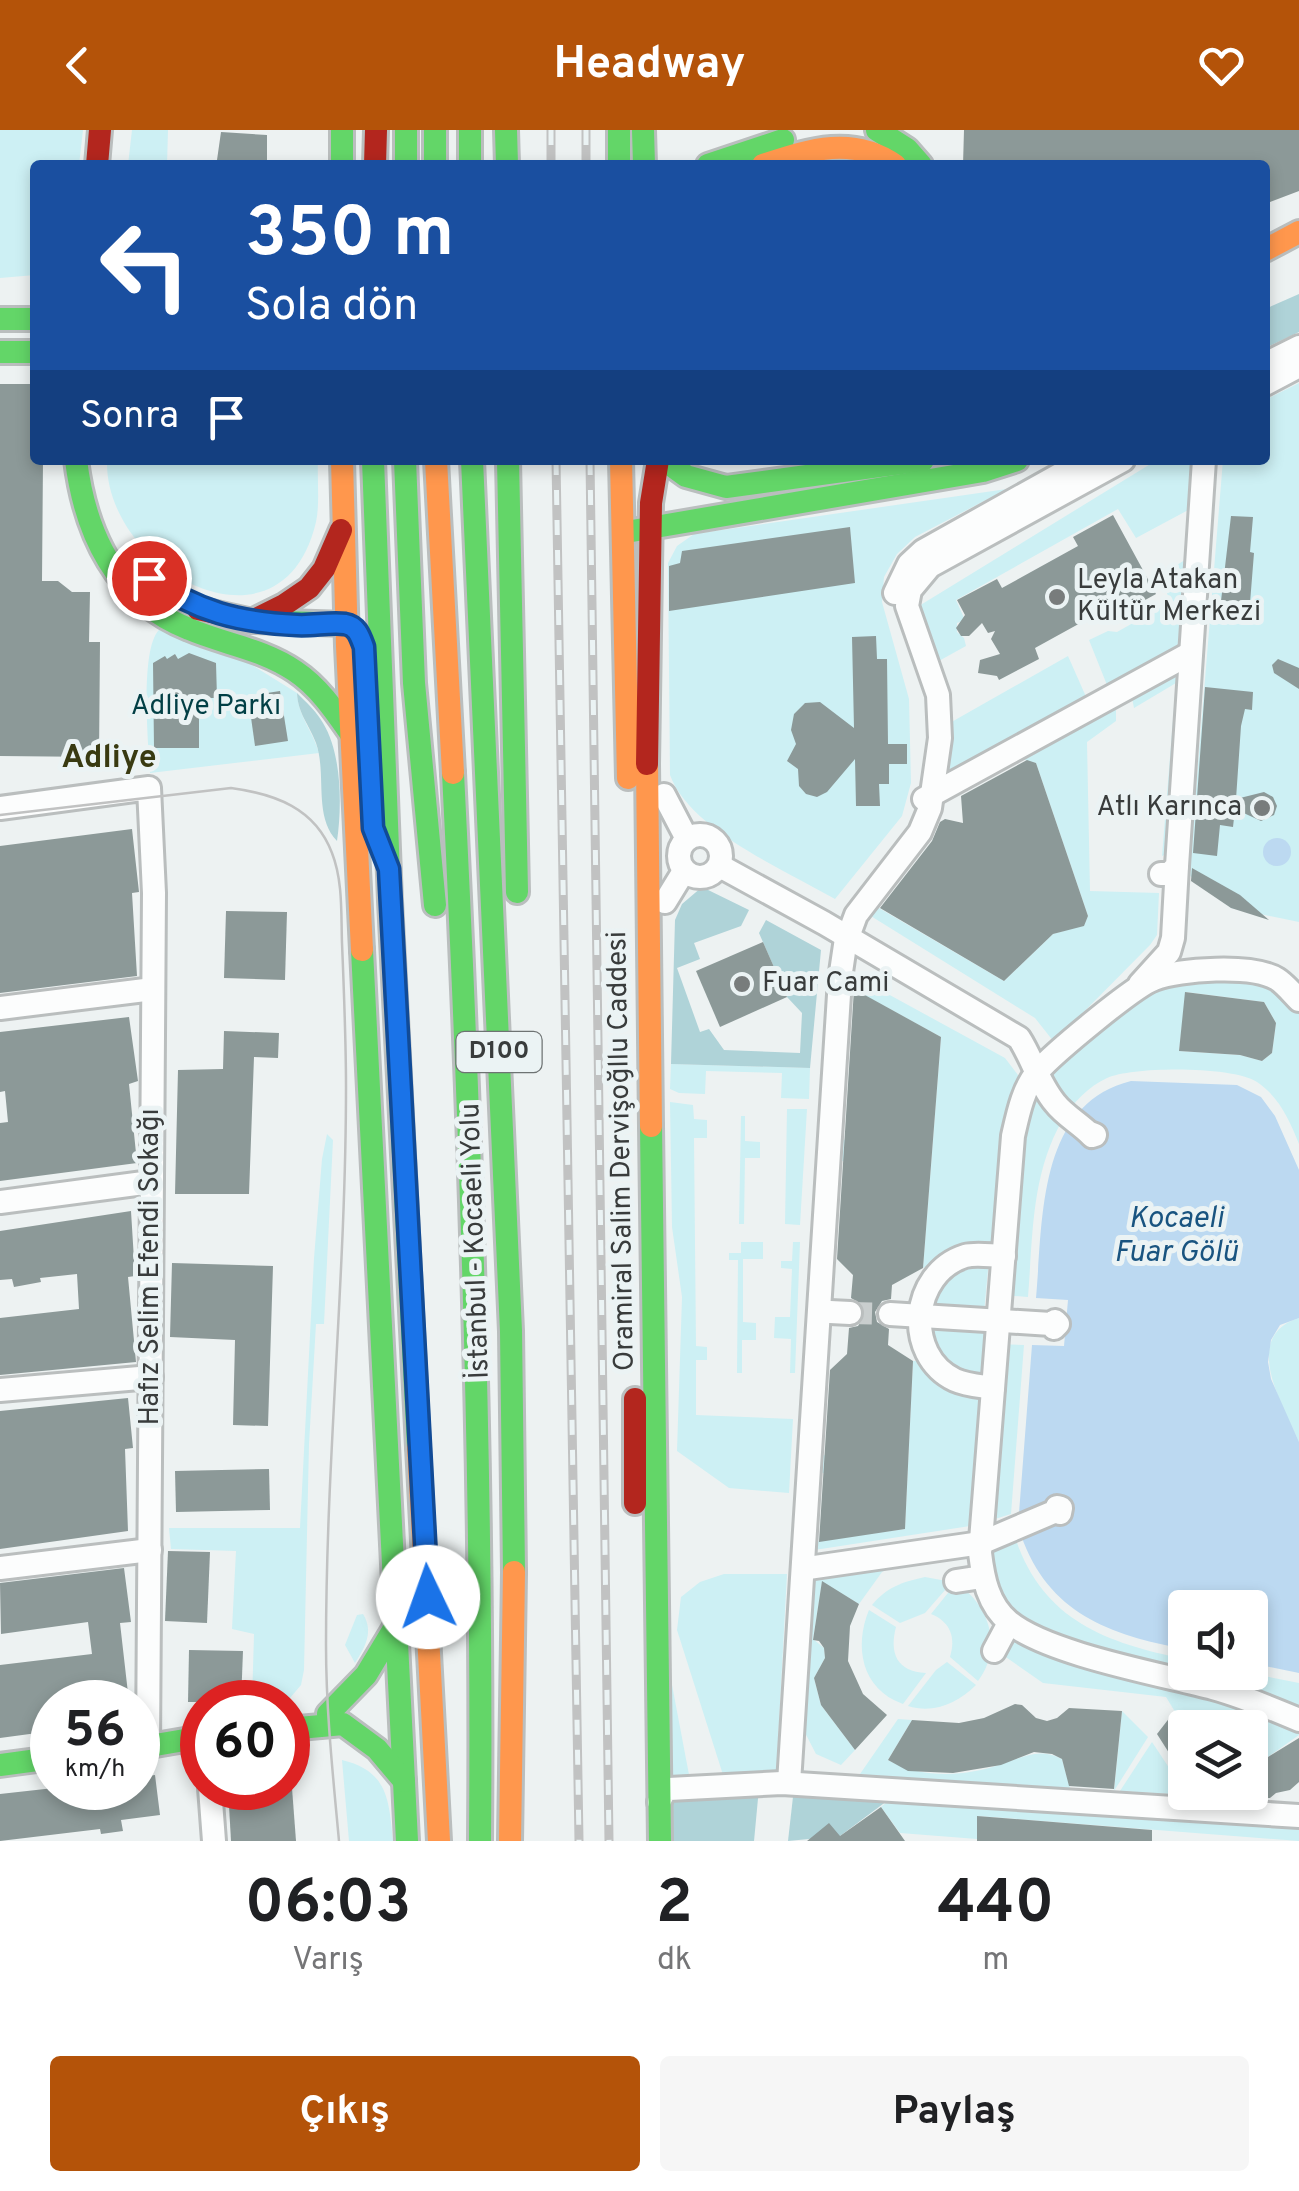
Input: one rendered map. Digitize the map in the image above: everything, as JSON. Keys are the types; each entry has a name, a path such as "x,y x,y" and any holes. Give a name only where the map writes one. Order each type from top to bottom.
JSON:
{"main road":[{"path":"97,160 100,130"},
{"path":"115,160 118,130"},
{"path":"342,130 342,160"},
{"path":"375,160 376,130"},
{"path":"406,130 406,160"},
{"path":"434,160 435,130"},
{"path":"470,130 470,160"},
{"path":"506,130 506,160"},
{"path":"619,130 619,160"},
{"path":"642,130 644,160"},
{"path":"877,130 907,149 916,160"},
{"path":"773,160 821,137"},
{"path":"728,160 821,137 871,149 888,160"},
{"path":"1270,247 1299,232"},
{"path":"1270,272 1299,258"},
{"path":"0,319 30,319"},
{"path":"0,352 30,352"},
{"path":"76,465 78,492 88,527 120,582 147,605 186,628 231,641 297,672 324,698 351,734"},
{"path":"97,465 100,498 111,528 126,554 149,578 200,610 252,621 300,625 352,639"},
{"path":"342,465 352,639 373,828 389,869"},
{"path":"374,465 389,869 440,1841"},
{"path":"406,465 410,624 424,814 440,954 473,1167"},
{"name":"D100","path":"436,465 473,1167 478,1337 480,1841"},
{"name":"İstanbul - Kocaeli Yolu","path":"472,465 516,1498 510,1841"},
{"path":"508,465 517,909"},
{"name":"Oramiral Salim Dervişoğllu Caddesi","path":"621,465 634,1217 639,1841"},
{"name":"Oramiral Salim Dervişoğllu Caddesi","path":"660,465 651,503 648,804 660,1841"},
{"path":"669,465 686,476 726,488"},
{"path":"622,508 726,488 888,465"},
{"path":"623,533 1002,465"},
{"path":"252,621 308,588 324,568 343,524"},
{"path":"231,641 376,640 379,624"},
{"path":"352,639 351,734 398,1622 382,1710 404,1781 407,1841"},
{"path":"511,1330 517,948"},
{"path":"454,1452 455,1417 465,1365 478,1337"},
{"path":"458,1620 480,1702"},
{"path":"328,1714 364,1682 380,1660 398,1622"},
{"path":"310,1717 382,1710 411,1717 423,1740 427,1841"},
{"path":"310,1728 343,1724 377,1749 404,1781"},
{"path":"512,1752 519,1841"},
{"path":"0,1764 30,1761"}],"street":[{"path":"1270,362 1299,348"},
{"path":"1270,381 1299,366"},
{"path":"927,798 926,721 922,692 898,622 894,599 900,579 908,564 922,552 1077,465"},
{"path":"785,1783 828,960 842,933 920,832 940,738 938,696 911,622 907,606 910,590 930,566 1113,465"},
{"path":"1204,465 1191,652 1169,870 1174,938 1169,952 1138,987 1038,1071 1020,1105 1013,1136 980,1543 982,1577 998,1611 1010,1623 1050,1643 1214,1688 1299,1720"},
{"path":"927,798 1191,652"},
{"name":"Hafız Selim Efendi Sokağı","path":"0,808 149,788 154,893 150,1550 145,1680"},
{"path":"664,795 687,840"},
{"path":"701,835 714,840 721,852 720,866 703,878 684,871 679,858 687,840 701,835"},
{"path":"720,866 1019,1038 1052,1100 1090,1132"},
{"path":"664,902 684,871"},
{"path":"785,1783 842,933"},
{"path":"1138,987 1155,978 1185,972 1247,970 1289,977 1299,1000"},
{"path":"0,1008 153,989"},
{"path":"0,1202 151,1182"},
{"path":"814,1388 840,1312 823,1238"},
{"path":"993,1388 958,1382 930,1360 922,1345 922,1300 927,1287 953,1261 970,1254 1004,1256"},
{"path":"890,1314 1051,1324"},
{"path":"0,1390 150,1377"},
{"path":"808,1568 980,1543 1056,1511"},
{"path":"0,1568 150,1550"},
{"path":"956,1580 982,1577"},
{"path":"994,1651 1010,1623"},
{"path":"659,1802 669,1789 785,1783 1299,1816"},
{"path":"212,1810 214,1841"}],"green space":[{"path":"0,130 83,130 80,160 30,160 30,275 0,278"},
{"path":"132,130 168,130 167,160 129,160"},
{"path":"1299,383 1299,922 1231,908 1189,875 1223,465 1270,465 1270,398"},
{"path":"108,465 318,465 316,522 297,565 269,589 234,595 198,587 163,566 134,536 114,500"},
{"path":"1149,465 1194,465 1192,508 1136,538 1118,509 956,600 965,620 957,623 957,632 966,646 937,662 914,609"},
{"path":"1007,489 915,537 897,554 884,577 882,602 909,699 911,783 902,816 835,899 741,847 697,814 670,775 668,563 677,546 694,534"},
{"path":"1188,558 1182,644 1109,690 1089,640 1108,631 1117,632 1165,605 1169,599 1161,575"},
{"name":"Adliye Parkı","path":"159,630 236,655 297,693 319,753 150,773 147,676 153,640"},
{"path":"1068,656 1087,699 942,784 948,724"},
{"path":"1184,666 1172,851 1162,856 1176,683 1134,708 1132,698"},
{"path":"1116,706 1116,721 1087,742 1090,891 1159,893 1157,935 1054,1042 1035,1018 866,913 872,904 1004,981 1053,934 1084,925 1088,916 1036,763 1021,759 960,791"},
{"path":"844,970 1005,1058 1021,1079 994,1242 955,1246 923,1268 941,1037 851,988 839,1126"},
{"path":"1187,977 1299,986 1299,1144 1277,1102 1265,1088 1245,1077 1183,1069 1138,1071 1107,1078 1088,1090 1067,1113 1045,1161 1035,1205 1028,1297 1001,1295 1013,1136 1040,1076 1139,993","holes":["1186,992 1264,1002 1276,1023 1272,1053 1262,1061 1240,1055 1179,1051"]},
{"path":"671,1064 810,1068 809,1099 781,1098 782,1073 706,1071 705,1094 679,1093 670,1089"},
{"path":"670,1102 693,1105 694,1119 707,1120 707,1138 694,1138 696,1346 707,1347 707,1360 696,1360 696,1415 793,1419 789,1493 729,1488 677,1451 682,1297 672,1227"},
{"path":"787,1109 807,1109 800,1225 785,1224"},
{"path":"741,1116 745,1116 745,1141 760,1142 760,1158 745,1158 744,1224 739,1224"},
{"path":"327,1134 333,1140 324,1324 316,1324 309,1444 304,1670 302,1680 253,1680 254,1634 232,1629 236,1551 171,1549 169,1528 300,1528 322,1159"},
{"path":"839,1139 854,1141 852,1161 838,1161"},
{"path":"741,1242 763,1242 763,1259 743,1259 743,1322 756,1323 756,1340 742,1340 742,1373 737,1373 738,1260 729,1260 729,1253 741,1253"},
{"path":"793,1242 800,1242 795,1373 790,1373 791,1339 774,1338 775,1317 790,1317 792,1269 781,1268 781,1261 792,1261"},
{"path":"989,1259 984,1313 929,1310 947,1272"},
{"path":"1299,1318 1299,1442 1276,1392 1269,1356 1272,1340 1281,1327"},
{"path":"927,1321 985,1324 981,1381 938,1362"},
{"path":"997,1344 1024,1345 1011,1514 982,1523"},
{"path":"913,1361 919,1361 929,1373 981,1390 970,1526 808,1551 817,1390 827,1373 822,1455 835,1456 834,1473 822,1473 818,1541 905,1529"},
{"path":"1015,1537 1042,1589 1060,1608 1104,1635 1168,1655 1168,1675 1059,1642 1001,1609 983,1549"},
{"path":"903,1559 882,1572 859,1604 822,1582 813,1639 824,1648 825,1658 814,1678 821,1705 855,1750 841,1765 816,1754 801,1725 808,1573"},
{"path":"724,1574 787,1574 776,1778 724,1778 677,1630 681,1597 700,1582"},
{"path":"925,1577 952,1582 925,1613 900,1623 872,1605 896,1586"},
{"path":"956,1583 977,1603 989,1628 990,1655 978,1681 950,1657 950,1631 931,1614"},
{"path":"869,1610 896,1627 895,1653 902,1665 926,1673 903,1704 878,1688 865,1665 862,1638"},
{"path":"363,1614 368,1633 355,1663 345,1645 357,1615"},
{"path":"1006,1634 1168,1685 1168,1690 1184,1690 1248,1710 1174,1710 1166,1697 1043,1683 997,1651"},
{"path":"947,1662 976,1685 945,1705 927,1709 908,1706 936,1670"},
{"path":"669,1669 690,1780 669,1781"},
{"path":"1268,1677 1299,1683 1299,1714 1219,1690 1268,1690"},
{"path":"1122,1711 1148,1737 1114,1791"},
{"path":"1268,1716 1299,1726 1299,1735 1268,1757"},
{"path":"898,1719 912,1720 888,1760 901,1766 929,1773 958,1773 1032,1754 1054,1755 1062,1759 1070,1788 860,1774"},
{"path":"1152,1742 1168,1766 1168,1794 1120,1791"},
{"path":"342,1760 369,1772 383,1789 393,1841 349,1841"},
{"path":"895,1795 1299,1821 1299,1841 978,1816 977,1839 900,1833 881,1807"}],"shaded area":[{"path":"1299,294 1299,332 1270,346 1270,307"},
{"path":"297,693 321,719 334,750 340,797 337,841 325,820 319,755"},
{"path":"702,887 749,910 741,926 694,943 700,959 677,968 700,1032 709,1029 724,1050 800,1053 802,1013 787,997 759,933 766,920 821,950 810,1068 671,1064 675,920 682,904"},
{"path":"759,1788 754,1841 673,1841 672,1799"},
{"path":"794,1788 895,1795 840,1836 788,1841"}],"water":[{"path":"1277,838 1287,842 1291,852 1287,862 1277,866 1267,862 1263,852 1267,842"},
{"name":"Kocaeli Fuar Gölü","path":"1131,1081 1237,1085 1261,1097 1275,1116 1299,1170 1299,1318 1280,1325 1271,1340 1268,1362 1271,1379 1299,1442 1299,1673 1268,1667 1268,1590 1168,1590 1168,1645 1157,1643 1107,1627 1065,1602 1047,1584 1021,1535 1067,1518 1061,1496 1019,1513 1032,1345 1064,1346 1068,1300 1036,1298 1044,1202 1061,1139 1077,1114 1100,1094"}],"building":[{"path":"964,130 1299,130 1299,191 1270,202 1270,160 963,160"},
{"path":"221,132 267,135 267,160 217,160"},
{"path":"0,384 30,384 30,465 43,465 42,581 58,581 72,592 90,592 89,642 100,642 99,757 0,756"},
{"name":"Leyla Atakan Kültür Merkezi","path":"1113,515 1156,594 1118,615 1113,605 1035,648 1039,659 999,680 997,676 978,673 980,660 1000,654 991,639 995,631 988,633 982,623 969,636 961,636 956,628 965,615 957,600 997,579 1002,588 1078,546 1073,537"},
{"path":"1231,516 1253,517 1250,603 1221,601"},
{"path":"850,527 855,583 669,611 669,566 680,563 682,551"},
{"path":"876,636 877,659 887,659 888,744 907,744 907,764 889,764 889,784 879,784 880,806 856,806 855,759 827,792 817,797 806,794 799,786 798,769 787,761 796,744 791,730 794,714 805,703 820,702 854,728 852,637"},
{"path":"189,653 216,663 217,698 199,698 199,748 154,748 153,663 165,656 167,659 175,654 178,659"},
{"path":"1278,659 1299,668 1299,689 1274,673 1272,665"},
{"path":"1205,687 1253,692 1252,710 1245,709 1241,726 1236,799 1264,792 1273,797 1277,806 1274,815 1261,821 1235,809 1233,827 1220,825 1217,856 1193,853"},
{"path":"280,691 288,741 255,746 248,696"},
{"path":"1027,760 1036,763 1088,916 1084,926 1053,934 1004,981 880,908 932,841 940,822 945,819 963,823 961,796"},
{"path":"132,829 139,892 132,893 137,976 0,993 0,846"},
{"path":"1192,868 1240,895 1269,920 1231,908 1191,881"},
{"path":"226,911 287,912 285,980 224,978"},
{"name":"Fuar Cami","path":"763,942 787,997 720,1027 696,971"},
{"path":"854,989 941,1037 923,1268 892,1285 891,1299 882,1301 875,1312 877,1322 889,1329 888,1345 913,1361 905,1529 819,1542 830,1370 847,1354 849,1328 858,1326 865,1315 863,1305 851,1298 853,1275 837,1259"},
{"path":"1185,992 1264,1002 1276,1023 1272,1053 1262,1061 1240,1055 1179,1051"},
{"path":"129,1017 138,1081 129,1084 137,1163 0,1181 0,1123 8,1122 5,1091 0,1092 0,1032"},
{"path":"224,1031 279,1033 278,1058 254,1057 249,1194 175,1194 178,1070 223,1069"},
{"path":"131,1211 135,1276 128,1277 136,1362 0,1375 0,1318 79,1309 77,1274 40,1278 41,1282 14,1287 12,1279 0,1280 0,1231"},
{"path":"172,1263 273,1266 268,1426 233,1425 235,1340 170,1337"},
{"path":"128,1398 133,1448 125,1449 128,1531 0,1549 0,1411"},
{"path":"269,1469 270,1510 176,1512 175,1471"},
{"path":"168,1551 210,1552 207,1623 165,1621"},
{"path":"124,1568 131,1622 120,1623 126,1680 30,1680 30,1734 0,1738 0,1665 92,1654 88,1622 1,1634 0,1583"},
{"path":"822,1581 859,1604 850,1626 848,1661 863,1694 887,1715 855,1750 821,1705 814,1678 825,1658 824,1648 813,1640"},
{"path":"189,1650 243,1651 242,1680 188,1680"},
{"path":"1015,1704 1047,1721 1069,1708 1122,1711 1114,1789 1069,1786 1062,1759 1052,1754 1034,1752 1001,1765 953,1773 908,1771 888,1760 912,1720 959,1723 984,1718"},
{"path":"1168,1720 1168,1751 1157,1734"},
{"path":"1299,1738 1299,1782 1270,1798 1268,1798 1268,1757"},
{"path":"30,1791 30,1810 159,1810 160,1815 121,1820 123,1831 101,1834 100,1829 0,1841 0,1794"},
{"path":"881,1807 905,1841 807,1841 829,1823 840,1836"},
{"path":"229,1810 294,1810 296,1841 231,1841"},
{"path":"977,1816 1152,1830 1152,1841 977,1841"}],"tunnel":[{"path":"850,1313 890,1314"}],"tram line":[{"path":"0,815 231,788 278,799 304,814 325,838 336,864 340,886 346,1087 326,1645 339,1841"}],"railway":[{"path":"551,130 551,160"},
{"path":"586,130 586,160"},
{"path":"556,465 579,1841"},
{"path":"590,465 609,1841"}],"traffic: fast":[{"path":"342,130 342,160"},
{"path":"406,130 406,160"},
{"path":"435,130 435,160"},
{"path":"470,130 470,160"},
{"path":"506,130 507,160"},
{"path":"619,130 619,160"},
{"path":"643,130 644,160"},
{"path":"877,130 917,160"},
{"path":"723,160 783,140"},
{"path":"0,319 30,319"},
{"path":"0,352 30,352"},
{"path":"77,465 96,538 124,582 142,601 189,629 283,663 319,692 351,734"},
{"path":"373,465 390,901 418,1447"},
{"path":"405,465 414,683 435,905"},
{"path":"472,465 511,1331 514,1572"},
{"path":"508,465 517,892"},
{"path":"671,465 686,476 726,487 887,465"},
{"path":"632,531 1002,465"},
{"path":"253,621 346,624 360,637"},
{"path":"453,773 474,1307 480,1841"},
{"path":"362,950 407,1841"},
{"path":"651,1126 660,1841"},
{"path":"328,1714 366,1675 395,1627"},
{"path":"310,1727 343,1724 377,1749 404,1781"},
{"path":"160,1744 180,1741"},
{"path":"0,1765 30,1761"}],"traffic: slow":[{"path":"778,160 830,148 863,150 886,160"},
{"path":"1270,247 1299,232"},
{"path":"342,465 362,950"},
{"path":"436,465 453,773"},
{"path":"621,465 628,778"},
{"path":"647,764 651,1126"},
{"path":"418,1447 439,1841"},
{"path":"510,1841 514,1572"}],"traffic: jam":[{"path":"97,160 100,130"},
{"path":"375,160 376,130"},
{"path":"647,764 651,503 657,465"},
{"path":"198,609 252,621 284,605 309,588 324,569 341,530"},
{"path":"635,1399 635,1503"}],"place":[{"name":"Leyla Atakan Kültür Merkezi","path":"1057,597"},
{"name":"Atlı Karınca","path":"1262,808"},
{"name":"Fuar Cami","path":"742,984"}],"district":[{"name":"Adliye","path":"109,759"}],"route":[{"path":"149,578 200,610 252,621 346,624 358,631 364,647 373,828 389,869 428,1597"}]}
